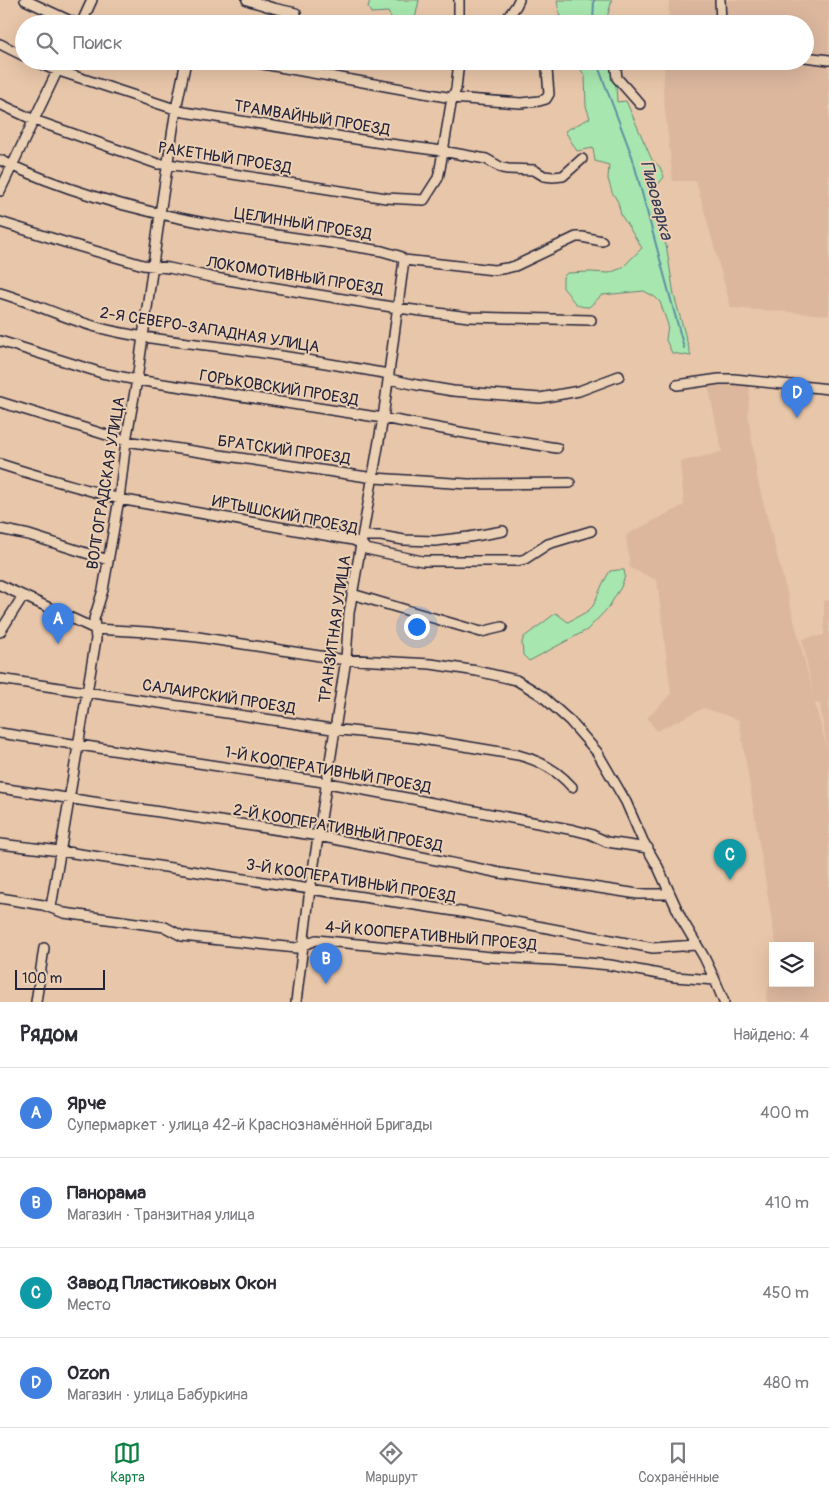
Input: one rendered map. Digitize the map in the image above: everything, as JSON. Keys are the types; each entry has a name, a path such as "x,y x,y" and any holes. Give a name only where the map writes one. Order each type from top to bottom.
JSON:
{"street":[{"path":"25,0 58,15"},
{"path":"85,15 92,0"},
{"path":"247,0 273,8 296,12"},
{"path":"459,0 459,15"},
{"path":"510,15 519,0"},
{"path":"720,0 721,15"},
{"path":"0,44 15,52"},
{"path":"814,58 829,60"},
{"name":"ВОЛГОГРАДСКАЯ УЛИЦА","path":"51,907 96,639 94,620 101,601 119,499 152,266 176,109 184,70"},
{"path":"296,70 452,98 521,103 546,99 549,94 547,70"},
{"path":"442,152 452,98 456,89 458,70"},
{"path":"616,70 617,78 640,104"},
{"path":"0,191 58,71"},
{"name":"ТРАМВАЙНЫЙ ПРОЕЗД","path":"58,71 184,112 486,159 502,168 534,170 544,176 563,176 582,159"},
{"name":"РАКЕТНЫЙ ПРОЕЗД","path":"0,104 34,120 158,164 386,198 424,200 438,178 442,152"},
{"name":"ЦЕЛИННЫЙ ПРОЕЗД","path":"0,160 85,195 160,214 210,224 382,251 399,256 404,260 494,270 514,266 576,237 602,242"},
{"name":"ЛОКОМОТИВНЫЙ ПРОЕЗД","path":"0,222 152,266 214,278 398,308 469,317 591,320"},
{"name":"ТРАНЗИТНАЯ УЛИЦА","path":"296,1002 310,889 346,659 349,613 374,478 404,260"},
{"name":"2-Я СЕВЕРО-ЗАПАДНАЯ УЛИЦА","path":"0,293 100,328 143,337 228,348 389,377 417,385 459,391 540,398 579,391 619,376"},
{"name":"ГОРЬКОВСКИЙ ПРОЕЗД","path":"0,341 102,373 137,380 383,418 557,448"},
{"path":"676,385 718,379 734,379 829,389"},
{"name":"БРАТСКИЙ ПРОЕЗД","path":"0,402 126,441 374,478 468,484 570,483"},
{"name":"ИРТЫШСКИЙ ПРОЕЗД","path":"0,464 42,478 119,499 353,540 381,536 404,540 435,541 469,538 503,531"},
{"path":"0,529 29,535 108,560"},
{"name":"ИРТЫШСКИЙ ПРОЕЗД","path":"363,540 366,548 422,561 518,561 525,559 548,544 591,531"},
{"path":"0,585 95,629 198,637 346,659 431,664 477,670 516,680 542,696 570,721 598,752 626,802 670,894 715,980 724,1002"},
{"path":"352,594 481,632 502,627"},
{"path":"0,632 22,596"},
{"name":"САЛАИРСКИЙ ПРОЕЗД","path":"0,679 416,738 525,757 533,759 564,778 572,787"},
{"name":"1-Й КООПЕРАТИВНЫЙ ПРОЕЗД","path":"0,732 327,783 574,830 590,834 607,842 648,848"},
{"name":"2-Й КООПЕРАТИВНЫЙ ПРОЕЗД","path":"0,788 319,836 500,873 638,894 670,894"},
{"name":"3-Й КООПЕРАТИВНЫЙ ПРОЕЗД","path":"0,844 60,851 468,913 653,948 696,944"},
{"name":"4-Й КООПЕРАТИВНЫЙ ПРОЕЗД","path":"0,898 43,905 64,914 165,927 182,936 296,948 316,940 492,957 610,965 675,977 715,980"},
{"path":"36,1002 44,948"}],"shaded area":[{"path":"669,0 829,0 829,315 731,308 696,181 673,181 663,91 664,70 814,70 814,15 668,15"},
{"path":"750,384 748,413 758,482 813,693 802,639 824,635 824,600 829,601 829,1002 767,1002 766,997 769,986 814,987 814,942 775,942 739,720 704,708 657,731 647,718 671,694 657,580 630,568 626,535 684,505 680,462 722,452 708,385","holes":["816,703 820,704 827,749 815,704"]}],"green space":[{"path":"370,0 419,0 416,15 390,15 388,12 371,13 368,7"},
{"path":"557,0 612,0 608,15 560,15"},
{"path":"581,70 618,70 620,74 616,85 617,102 626,101 652,160 660,167 664,177 656,187 658,212 667,250 674,295 691,356 672,353 666,340 668,325 660,302 644,291 602,295 589,307 583,307 576,304 563,288 563,277 567,273 609,273 622,268 642,248 621,215 618,202 612,192 608,179 609,165 595,161 593,148 577,151 565,131 590,118 586,106 585,76"},
{"path":"624,570 625,576 621,587 608,608 587,630 529,661 523,655 522,642 524,637 556,613 568,622 588,611 593,606 610,571"}],"waterway":[{"name":"Пивоварка","path":"593,15 594,0"},
{"name":"Пивоварка","path":"599,70 632,156 684,348"}],"place":[{"name":"Ozon","path":"797,418"},
{"name":"Ярче","path":"58,644"},
{"name":"Завод Пластиковых Окон","path":"730,880"},
{"name":"Панорама","path":"326,984"}]}
